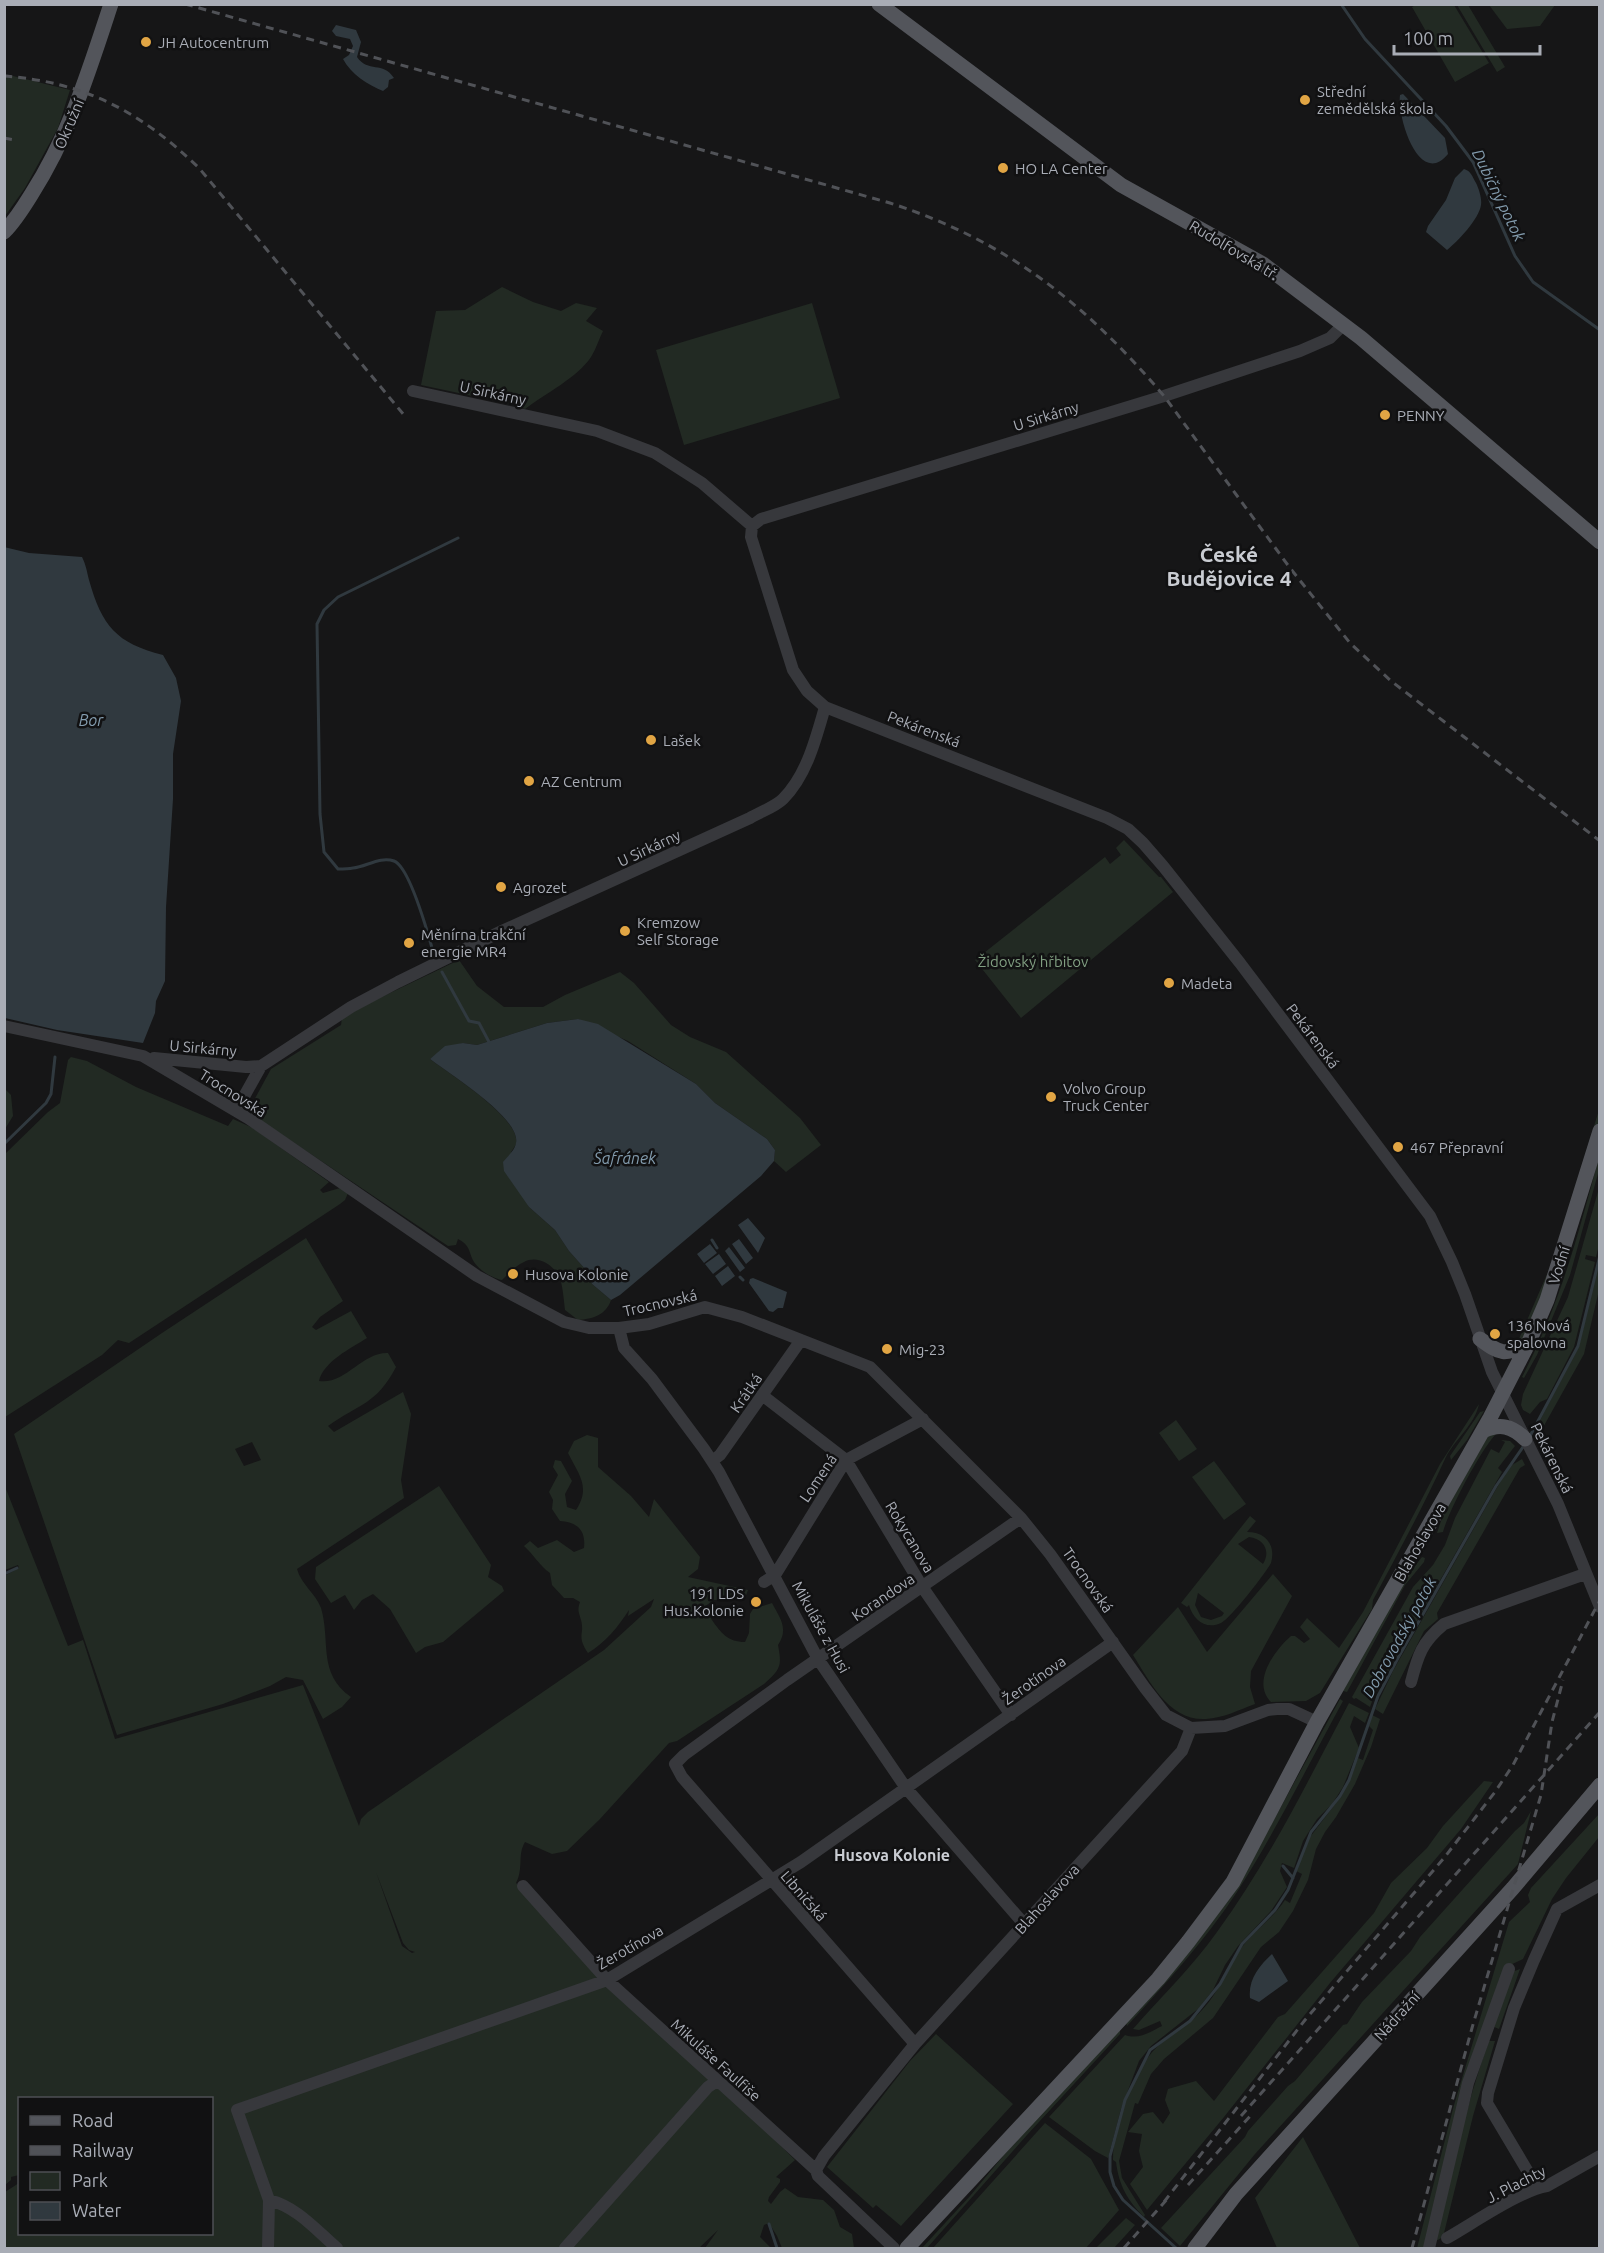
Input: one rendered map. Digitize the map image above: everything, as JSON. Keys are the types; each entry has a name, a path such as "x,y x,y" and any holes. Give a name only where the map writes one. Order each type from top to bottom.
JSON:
{"main road":[{"name":"Okružní","path":"4,232 14,222 51,165 71,121 111,4"},
{"name":"Rudolfovská tř.","path":"879,4 1121,185 1263,264 1343,325 1599,542"},
{"name":"Vodní","path":"1502,1393 1528,1344 1556,1275 1599,1131"},
{"path":"1480,1339 1492,1349 1506,1353 1528,1344"},
{"name":"Blahoslavova","path":"907,2248 1158,1979 1233,1882 1317,1722 1483,1431 1502,1393"},
{"path":"1483,1431 1497,1425 1510,1427 1524,1436"},
{"name":"Nádražní","path":"1196,2248 1236,2194 1513,1888 1599,1785"}],"street":[{"name":"U Sirkárny","path":"413,390 597,431 655,453 702,483 752,526 761,519 1154,399 1300,351 1330,338 1343,325"},
{"path":"752,526 751,537 794,670 807,691 825,707"},
{"name":"U Sirkárny","path":"237,1111 261,1066 351,1007 502,931 750,818 782,800 795,783 812,750 825,707"},
{"name":"Pekárenská","path":"825,707 1100,814 1128,829 1143,843 1240,963 1430,1216 1452,1262 1502,1393 1558,1504 1599,1607"},
{"name":"Trocnovská","path":"4,1026 143,1056 237,1111 477,1276 564,1322 589,1328 619,1328 650,1324 705,1307 742,1317 870,1367 1021,1518 1050,1554 1166,1714 1191,1728"},
{"name":"U Sirkárny","path":"143,1056 167,1061 261,1066"},
{"name":"Mikuláše z Husi","path":"619,1328 624,1348 652,1379 712,1461 818,1659 906,1788 1024,1924"},
{"name":"Krátká","path":"712,1461 720,1455 801,1340"},
{"name":"Rokycanova","path":"762,1395 846,1460 923,1588 1011,1715"},
{"name":"Lomená","path":"764,1582 775,1575 836,1472 846,1460 923,1419"},
{"name":"Korandova","path":"675,1764 684,1755 818,1659 1021,1518"},
{"path":"1411,1682 1418,1655 1429,1636 1444,1624 1585,1574"},
{"name":"Žerotínova","path":"268,2248 268,2200 237,2110 607,1980 801,1862 1113,1642"},
{"path":"1191,1728 1225,1726 1268,1710 1277,1709 1289,1709 1317,1722"},
{"name":"Blahoslavova","path":"816,2170 818,2164 915,2044 1182,1751 1191,1728"},
{"name":"Libničská","path":"675,1764 682,1777 770,1880 915,2044"},
{"name":"Mikuláše Faulfiše","path":"523,1886 607,1980 816,2170 818,2176 894,2248"},
{"path":"1537,2187 1487,2103 1504,2040 1529,1971 1557,1909 1599,1886"},
{"path":"1429,2248 1468,2083 1509,1969"},
{"path":"1486,2032 1504,2040"},
{"path":"565,2248 708,2087 717,2081"},
{"name":"J. Plachty","path":"1447,2238 1537,2187 1547,2186 1599,2156"},
{"path":"268,2200 283,2204 298,2214 337,2248"}],"green space":[{"path":"1417,4 1454,5 1489,63 1455,82 1412,7"},
{"path":"1457,5 1468,5 1505,67 1497,72"},
{"path":"1489,5 1555,5 1540,26 1507,29"},
{"path":"5,74 70,90 58,128 25,188 5,216"},
{"path":"502,287 533,302 561,311 576,303 597,308 586,321 603,331 593,354 585,364 570,378 525,409 421,385 436,311 465,310"},
{"path":"812,303 840,398 684,445 656,350"},
{"name":"Židovský hřbitov","path":"1124,840 1173,892 1021,1018 975,960 1105,857 1110,864 1121,855 1116,848"},
{"path":"459,960 477,986 504,1007 543,1007 565,995 620,972 634,983 671,1025 690,1037 726,1052 800,1118 821,1145 786,1172 774,1161 775,1150 767,1139 715,1103 696,1084 628,1041 578,1019 547,1023 477,1045 463,1043 443,1050 430,1059 482,1097 508,1122 515,1134 516,1144 511,1152 529,1207 555,1230 585,1269 592,1284 611,1300 602,1313 589,1319 578,1320 565,1310 561,1282 556,1271 547,1263 530,1260 512,1270 502,1280 490,1276 474,1262 467,1246 458,1239 456,1245 448,1246 260,1120 252,1104 271,1069 341,1025 342,1018"},
{"path":"71,1057 87,1061 136,1087 228,1126 233,1119 253,1128 329,1182 320,1190 323,1193 340,1188 348,1193 340,1204 129,1343 118,1340 102,1355 5,1417 5,1154 60,1103 68,1060"},
{"path":"5,1089 11,1095 13,1116 5,1129"},
{"path":"1599,1110 1599,1120 1552,1270 1523,1340 1518,1341 1551,1265"},
{"path":"1599,1157 1599,1170 1570,1275 1537,1355 1524,1378 1522,1377 1558,1296"},
{"path":"1599,1188 1599,1245 1596,1257 1586,1255 1585,1259 1595,1262 1574,1347 1547,1399 1540,1402 1530,1414 1523,1410 1521,1405 1523,1394 1568,1297"},
{"path":"306,1238 343,1301 320,1317 312,1327 316,1330 351,1311 367,1338 326,1367 319,1381 337,1378 379,1354 388,1353 396,1367 389,1380 374,1396 328,1426 334,1432 403,1392 411,1414 401,1480 404,1498 297,1569 321,1608 327,1656 333,1678 351,1697 342,1707 323,1719 303,1680 286,1677 270,1686 223,1704 117,1735 14,1434","holes":["252,1442 261,1460 244,1466 235,1449"]},
{"path":"1599,1262 1599,1290 1584,1354 1536,1440 1534,1434 1537,1426 1579,1346"},
{"path":"1479,1404 1469,1426 1445,1459 1373,1600 1372,1609 1320,1693 1306,1701 1271,1702 1265,1694 1264,1676 1278,1649 1291,1636 1295,1636 1304,1643 1310,1639 1300,1627 1307,1618 1339,1648 1363,1612 1440,1464"},
{"path":"1484,1411 1467,1440 1451,1460 1450,1456 1480,1412"},
{"path":"1176,1420 1197,1449 1179,1461 1159,1433"},
{"path":"1498,1432 1467,1479 1443,1532 1437,1533 1443,1515 1488,1436"},
{"path":"587,1435 598,1438 598,1467 631,1496 649,1517 654,1499 700,1557 698,1569 688,1577 748,1590 745,1598 714,1600 704,1607 715,1625 726,1636 745,1642 753,1609 772,1603 783,1629 778,1645 780,1663 774,1675 764,1684 677,1741 669,1743 600,1819 567,1851 552,1854 525,1842 516,1883 795,2160 776,2177 780,2179 780,2182 768,2201 771,2204 785,2188 798,2197 823,2200 834,2210 840,2227 852,2234 854,2248 782,2248 769,2223 764,2225 760,2237 771,2248 705,2248 718,2230 699,2248 5,2248 5,2192 18,2184 18,2235 213,2235 213,2097 18,2097 18,2175 11,2177 5,2185 4,1576 19,1568 18,1565 5,1570 4,1484 68,1646 83,1640 115,1739 303,1685 359,1826 361,1819 368,1812 604,1650 651,1607 654,1599 628,1616 629,1610 611,1634 588,1653 582,1639 582,1625 578,1610 580,1602 573,1598 564,1598 552,1585 550,1573 524,1546 530,1541 538,1548 557,1540 574,1552 584,1548 582,1532 576,1525 560,1521 552,1509 553,1500 549,1492 558,1475 553,1467 555,1460 561,1461 572,1481 565,1494 567,1507 576,1510 583,1494 583,1488 582,1481 568,1453 574,1441","holes":["376,1872 403,1943 409,1950 415,1952 412,1953 402,1946"]},
{"path":"1501,1440 1510,1441 1515,1446 1498,1468 1502,1472 1374,1696 1370,1707 1354,1699 1352,1697 1413,1587 1433,1565 1445,1545 1455,1518 1491,1449 1499,1453 1505,1442"},
{"path":"1522,1459 1525,1465 1520,1468 1437,1613 1438,1619 1424,1631 1383,1714 1375,1709 1393,1671 1503,1477 1512,1465"},
{"path":"1214,1461 1246,1504 1224,1520 1192,1477"},
{"path":"439,1486 491,1565 488,1577 502,1586 504,1591 443,1642 425,1647 416,1653 390,1609 373,1594 362,1600 354,1610 345,1595 331,1603 315,1579 316,1567"},
{"path":"1250,1516 1256,1521 1247,1532 1259,1534 1268,1541 1272,1551 1271,1563 1232,1613 1221,1623 1210,1625 1197,1619 1189,1605 1187,1607 1181,1603","holes":["1249,1537 1259,1540 1265,1546 1266,1555 1263,1564 1238,1544","1198,1593 1224,1613 1222,1616 1211,1620 1201,1617 1195,1605"]},
{"path":"1422,1557 1425,1558 1424,1562 1405,1585 1347,1692 1343,1691 1402,1582"},
{"path":"1273,1574 1292,1596 1251,1671 1250,1687 1255,1704 1206,1719 1181,1714 1171,1707 1154,1688 1133,1655 1178,1607 1207,1652"},
{"path":"1340,1699 1343,1701 1292,1798 1237,1892 1171,1978 1127,2026 1126,2023 1266,1834"},
{"path":"1349,1703 1369,1713 1365,1723 1354,1716 1350,1727 1359,1748 1343,1787 1332,1804 1317,1819 1303,1841 1294,1868 1282,1863 1280,1871 1287,1887 1271,1911 1238,1946 1225,1965 1213,1990 1198,2009 1151,2046 1139,2061 1121,2109 1108,2158 1095,2151 1049,2117 1125,2035 1140,2036 1162,2026 1160,2021 1139,2030 1133,2029 1197,1957 1236,1905 1287,1820"},
{"path":"1372,1715 1380,1719 1371,1747 1355,1784 1316,1849 1308,1880 1293,1911 1279,1932 1261,1947 1213,2018 1164,2059 1151,2074 1138,2104 1135,2103 1119,2161 1122,2178 1145,2215 1144,2217 1125,2192 1116,2162 1113,2160 1120,2116 1132,2085 1148,2057 1157,2047 1198,2014 1209,2002 1247,1941 1285,1900 1290,1903 1302,1874 1296,1871 1310,1837 1342,1795 1358,1758 1363,1760 1373,1730 1369,1726"},
{"path":"1484,1781 1493,1782 1461,1829 1330,1983 1147,2210 1130,2184 1143,2167 1139,2151 1142,2134 1128,2132 1143,2114 1153,2112 1163,2124 1170,2113 1165,2100 1168,2089 1196,2081 1214,2101 1278,2017 1285,2014 1374,1913 1391,1883 1427,1848 1443,1826"},
{"path":"1531,1811 1518,1864 1255,2154 1180,2246 1161,2228 1343,2025 1347,2024 1362,2002 1411,1951 1420,1937 1524,1823"},
{"path":"1599,1814 1599,1837 1552,1899 1523,1959 1506,1967 1425,2248 1417,2248 1454,2105 1509,1922 1530,1902 1528,1895 1531,1888"},
{"path":"1520,1969 1499,2029 1492,2026 1512,1972"},
{"path":"1120,2030 1120,2034 927,2248 922,2248 970,2196 1013,2144"},
{"path":"936,2034 1013,2104 901,2226 876,2205 873,2208 827,2167 910,2061"},
{"path":"1489,2041 1495,2041 1473,2116 1443,2237 1436,2241 1466,2115"},
{"path":"1045,2123 1091,2159 1119,2210 1086,2248 933,2248"},
{"path":"1303,2137 1360,2248 1277,2248 1255,2198"},
{"path":"1126,2218 1135,2225 1114,2248 1096,2248"}],"water":[{"path":"336,25 356,30 361,42 357,57 361,62 385,70 394,78 389,80 388,87 383,91 360,78 346,64 343,59 349,55 353,46 350,39 336,36 332,31"},
{"path":"1403,94 1445,138 1448,154 1437,162 1428,163 1419,157 1412,146 1402,118 1400,95"},
{"path":"1464,169 1470,172 1476,183 1481,205 1472,223 1447,250 1426,232 1446,200 1455,178"},
{"name":"Bor","path":"4,547 29,553 82,557 94,596 106,621 122,638 133,645 163,655 176,678 181,701 173,754 165,981 143,1043 57,1030 5,1018"},
{"name":"Šafránek","path":"578,1019 598,1024 696,1084 715,1103 767,1139 775,1150 774,1161 761,1176 620,1295 611,1300 592,1284 585,1269 555,1230 529,1207 504,1171 503,1162 513,1151 516,1143 514,1133 507,1121 482,1097 430,1059 445,1046 463,1043 477,1045 547,1023"},
{"path":"748,1218 765,1238 758,1253 738,1225"},
{"path":"739,1239 753,1258 746,1264 732,1244"},
{"path":"710,1244 717,1253 704,1263 697,1254"},
{"path":"729,1247 745,1268 740,1272 725,1251"},
{"path":"719,1254 726,1264 713,1274 705,1264"},
{"path":"728,1266 735,1276 722,1286 715,1276"},
{"path":"753,1278 787,1292 783,1308 778,1308 773,1312 769,1311 749,1283"},
{"path":"1272,1954 1288,1981 1259,2002 1250,1998 1251,1985 1259,1968"}],"waterway":[{"name":"Dubičný potok","path":"1341,4 1365,39 1446,126 1473,162 1515,256 1533,282 1600,330"},
{"path":"434,955 418,903 400,866 394,861 384,860 358,867 338,869 324,852 320,814 317,624 324,610 338,597 458,538"},
{"path":"442,972 469,1021 479,1023 489,1042"},
{"path":"4,1144 46,1103 51,1094 55,1057"},
{"path":"712,1240 717,1248"},
{"name":"Dobrovodský potok","path":"1530,1436 1578,1346 1600,1255"},
{"path":"740,1277 743,1280"},
{"name":"Dobrovodský potok","path":"1176,2248 1123,2200 1114,2186 1110,2172 1110,2156 1125,2100 1150,2050 1190,2021 1220,1984 1242,1944 1275,1910 1288,1890 1311,1832 1340,1796 1349,1780 1378,1696 1398,1658 1496,1486 1525,1444"},
{"path":"4,1574 17,1568"},
{"path":"1283,1866 1293,1878"},
{"path":"769,2224 777,2248"}],"railway":[{"path":"185,4 890,203 932,218 1007,256 1073,304 1104,332 1164,396 1290,568 1350,643 1391,681 1600,841"},
{"path":"4,76 33,79 86,93 133,116 177,148 199,168 404,415"},
{"path":"4,138 15,140"},
{"path":"1164,2202 1305,2020 1444,1858 1495,1792 1513,1765 1600,1600"},
{"path":"1412,2248 1472,2028 1541,1795 1552,1722 1563,1680"},
{"path":"1241,2116 1600,1712"},
{"path":"1188,2185 1252,2114"},
{"path":"1124,2248 1169,2197"}],"place":[{"name":"JH Autocentrum","path":"146,42"},
{"name":"Střední zemědělská škola","path":"1305,100"},
{"name":"HO LA Center","path":"1003,168"},
{"name":"PENNY","path":"1385,415"},
{"name":"Lašek","path":"651,740"},
{"name":"AZ Centrum","path":"529,781"},
{"name":"Agrozet","path":"501,887"},
{"name":"Kremzow Self Storage","path":"625,931"},
{"name":"Měnírna trakční energie MR4","path":"409,943"},
{"name":"Madeta","path":"1169,983"},
{"name":"Volvo Group Truck Center","path":"1051,1097"},
{"name":"467 Přepravní","path":"1398,1147"},
{"name":"Husova Kolonie","path":"513,1274"},
{"name":"136 Nová spalovna","path":"1495,1334"},
{"name":"Mig-23","path":"887,1349"},
{"name":"191 LDS Hus.Kolonie","path":"756,1602"}],"district":[{"name":"České Budějovice 4","path":"1229,566"},
{"name":"Husova Kolonie","path":"892,1855"}]}
